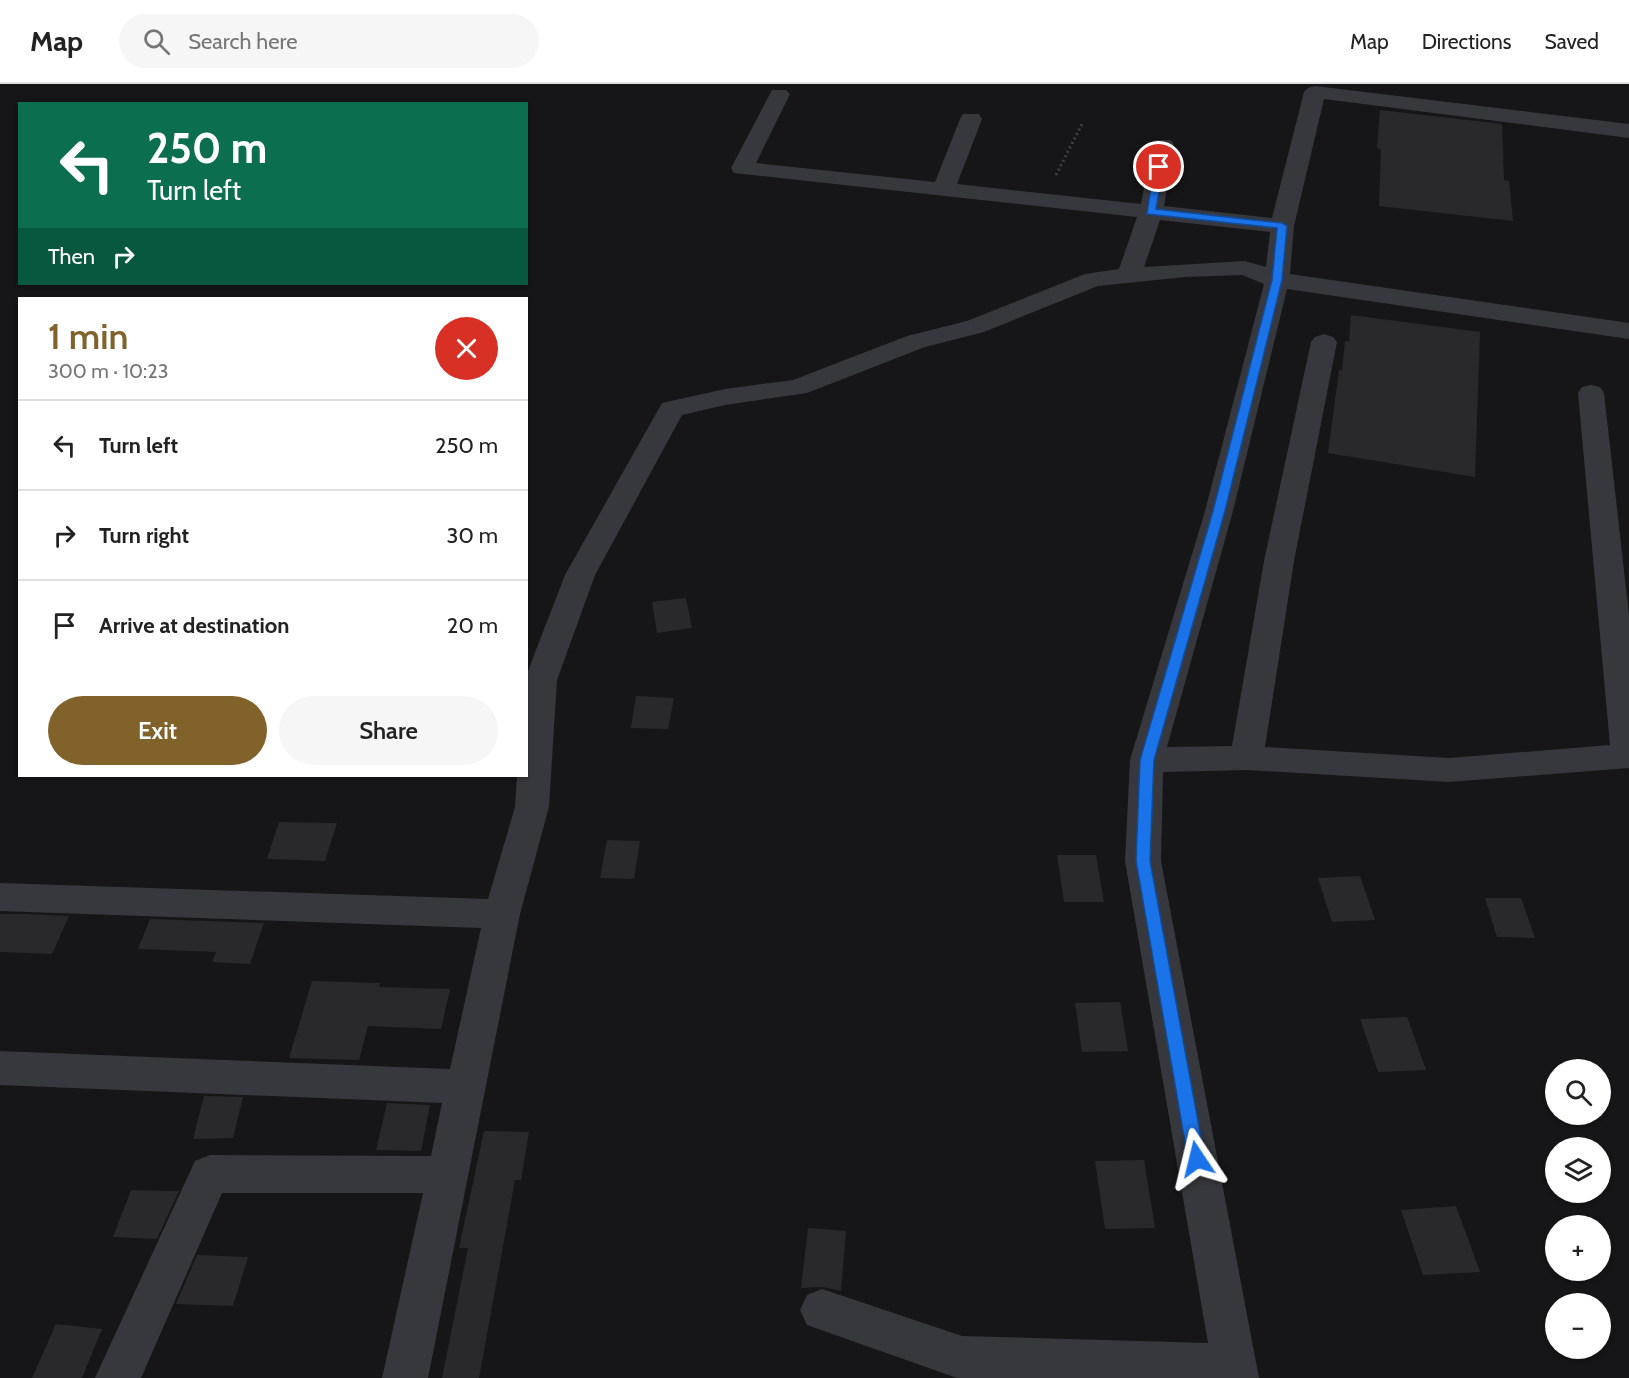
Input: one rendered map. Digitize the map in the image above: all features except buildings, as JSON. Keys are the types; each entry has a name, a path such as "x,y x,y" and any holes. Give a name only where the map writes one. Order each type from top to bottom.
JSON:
{"street":[{"path":"822,1310 962,1358 1235,1372 1143,861 1147,760 1219,511 1277,280 1282,226 1317,88 1629,131"},
{"path":"780,94 742,168 1282,226"},
{"path":"943,190 971,119"},
{"path":"1130,275 1151,212 1163,145"},
{"path":"405,1378 502,914 532,807 541,680 580,575 672,409 725,397 798,387 916,341 975,327 1094,279 1130,275 1245,268 1277,280 1629,331"},
{"path":"1247,758 1279,561 1324,342"},
{"path":"1147,760 1247,758 1449,770 1629,756 1591,393"},
{"path":"0,897 502,914"},
{"path":"0,1068 464,1087"},
{"path":"118,1378 210,1174 447,1174"}],"path":[{"path":"1043,200 1083,122"}],"route":[{"path":"1159,167 1151,212 1282,226 1277,280 1219,511 1147,760 1143,861 1197,1159"}]}
